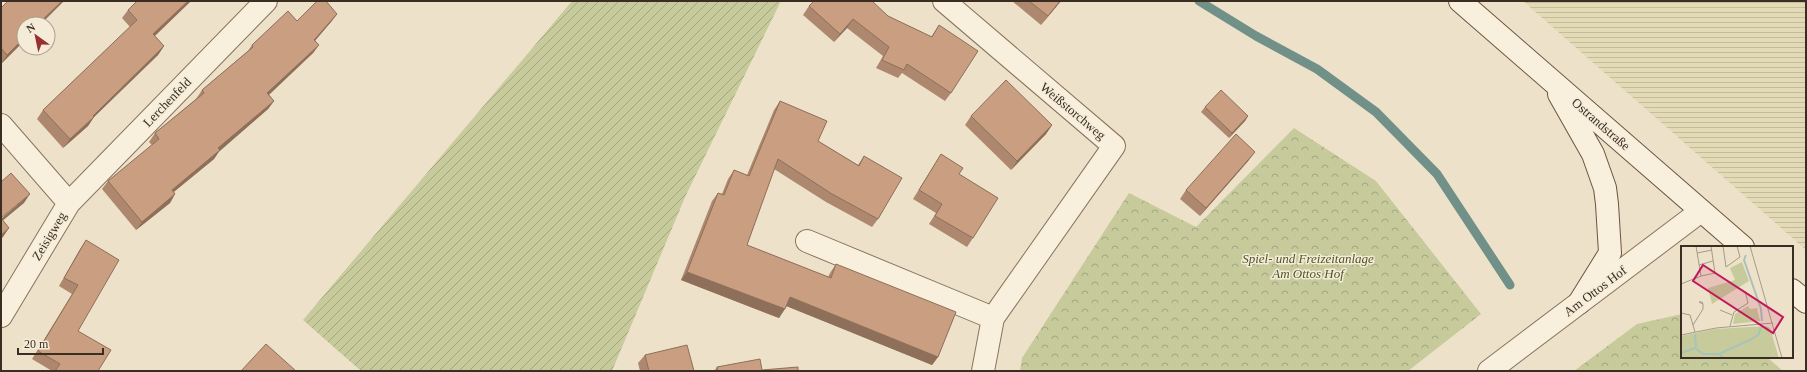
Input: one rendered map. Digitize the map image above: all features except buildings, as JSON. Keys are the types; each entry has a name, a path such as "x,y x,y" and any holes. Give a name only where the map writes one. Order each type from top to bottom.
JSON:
{"street":[{"name":"Lerchenfeld","path":"69,203 266,1"},
{"name":"Weißstorchweg","path":"944,1 1114,146 993,318 983,371"},
{"name":"Ostrandstraße","path":"1460,1 1742,246"},
{"path":"1552,81 1593,154 1605,188 1607,204 1610,253 1579,303"},
{"name":"Zeisigweg","path":"1,124 69,203 1,316"},
{"name":"Am Ottos Hof","path":"1489,371 1701,211"},
{"path":"808,241 993,318"},
{"path":"1793,291 1806,302"}],"shaded area":[{"path":"1523,1 1806,1 1806,250"}],"green space":[{"path":"572,1 781,1 686,195 612,371 361,371 303,320"},
{"name":"Spiel- und Freizeitanlage Am Ottos Hof","path":"1294,128 1376,181 1481,314 1408,371 1020,371 1022,358 1129,193 1196,227"},
{"path":"1681,314 1681,358 1768,358 1783,371 1574,371 1637,324"}],"waterway":[{"path":"1199,1 1256,36 1317,69 1376,112 1437,174 1510,285"}]}
